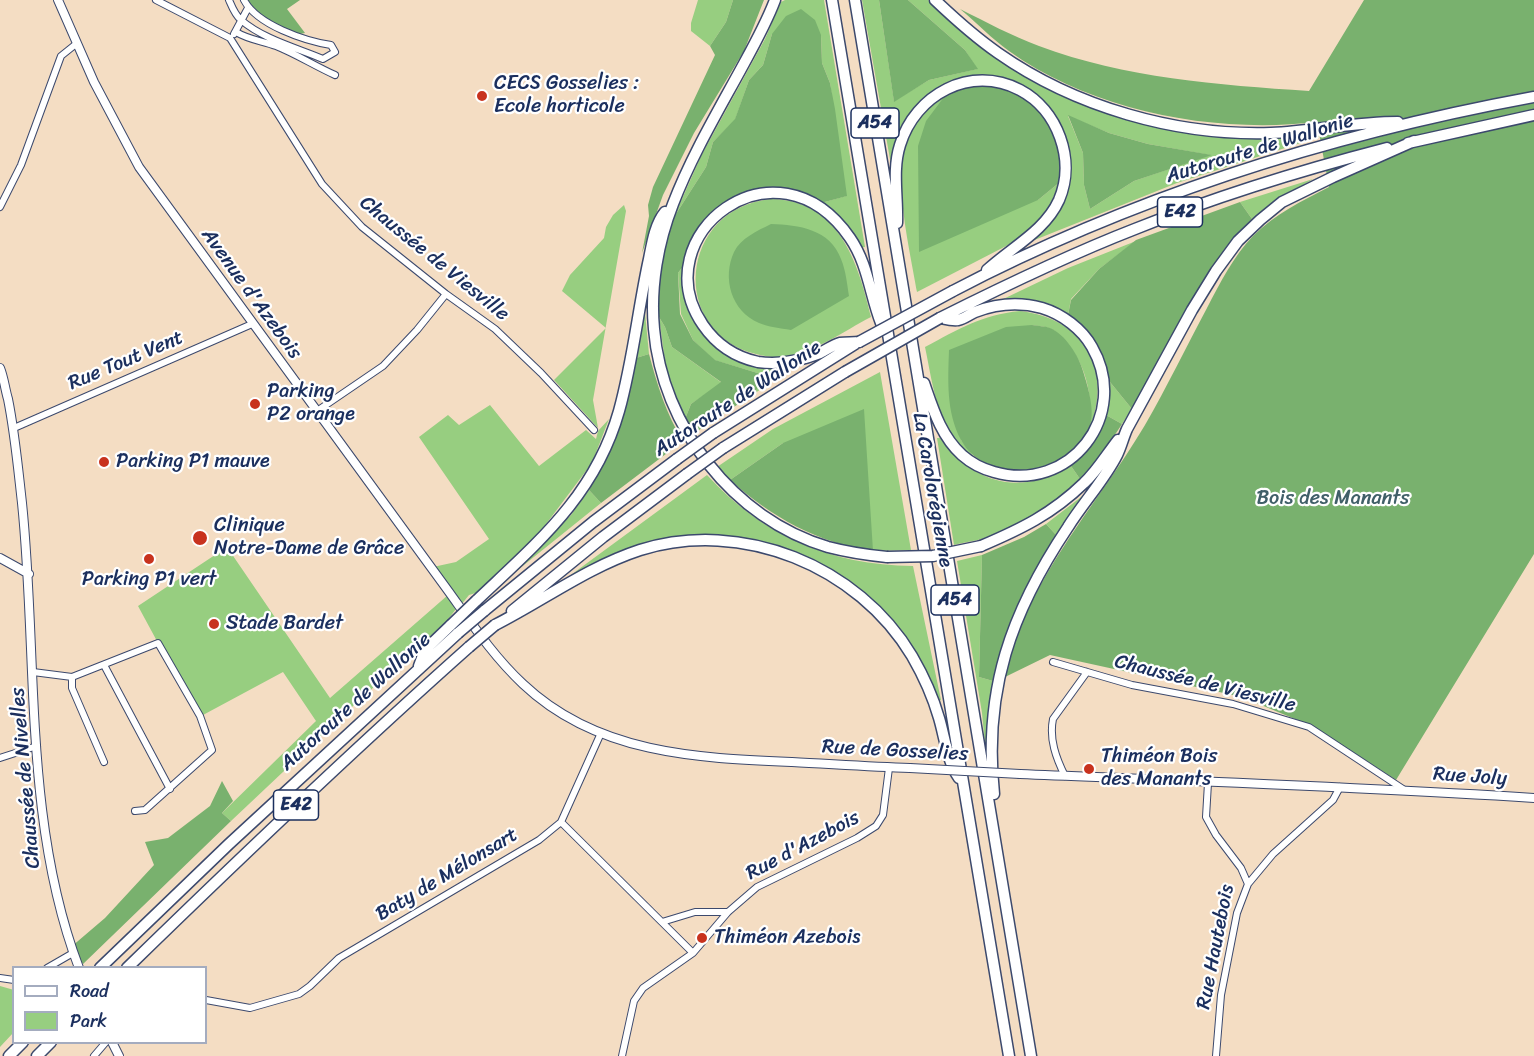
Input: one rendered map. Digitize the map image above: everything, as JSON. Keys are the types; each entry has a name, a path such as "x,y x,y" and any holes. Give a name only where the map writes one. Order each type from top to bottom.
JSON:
{"highway":[{"path":"775,0 674,203 661,243 656,270 653,300 654,328 664,380 672,402 694,446 724,482 768,519 797,534 827,547 858,554 887,557 933,556 981,546 1027,526 1058,506 1085,482 1127,429"},
{"name":"La Carolorégienne","path":"832,0 1009,1056"},
{"name":"La Carolorégienne","path":"855,0 1031,1056"},
{"path":"935,0 998,53 1037,77 1085,99 1124,113 1211,131 1268,133 1324,130 1368,122 1413,123"},
{"path":"896,246 896,162 899,146 915,114 938,93 956,85 980,81 1010,85 1022,90 1042,107 1058,129 1064,145 1066,167 1060,198 1047,219 1029,237 978,278"},
{"name":"Autoroute de Wallonie","path":"101,966 237,836 418,669 426,650 454,629 484,611 592,522 677,459 841,348 859,342 978,278 1127,212 1200,184 1295,154 1413,123 1534,97"},
{"name":"Autoroute de Wallonie","path":"129,966 333,771 495,625 603,537 687,474 723,448 845,372 940,318 957,315 1055,262 1134,229 1279,178 1414,141 1534,115"},
{"path":"996,845 992,737 995,699 1010,634 1036,579 1067,528 1116,456 1127,429 1192,310 1238,241 1260,220 1299,193 1414,141"},
{"path":"841,348 777,364 757,362 738,356 724,348 709,333 698,317 692,302 688,270 702,231 721,210 738,200 759,194 779,192 812,201 825,211 859,252 876,309 890,343"},
{"path":"454,629 476,601 545,536 572,506 606,448 619,411 653,241 662,215 674,203"},
{"path":"915,354 937,420 948,440 962,455 986,470 1013,476 1042,473 1068,462 1089,440 1102,411 1104,387 1102,375 1089,341 1071,323 1059,315 1024,305 1005,305 957,315"},
{"path":"495,625 533,606 592,570 642,550 696,541 751,544 776,551 802,560 846,585 883,617 916,663 932,698 952,767 962,782"},
{"path":"9,1056 21,1044"},
{"path":"37,1056 49,1044"}],"street":[{"name":"Avenue d'Azebois","path":"58,0 99,92 140,167 447,591"},
{"path":"156,0 230,38 236,32 248,8"},
{"path":"229,0 234,12 242,21 272,38 323,59 334,52 331,45 312,42 288,33 248,8 244,0"},
{"path":"236,32 245,38 265,42 287,51 335,75"},
{"name":"Chaussée de Viesville","path":"230,38 322,184 362,227 446,294 495,329 541,373 594,430"},
{"path":"0,207 21,165 61,56 76,44"},
{"path":"317,411 383,366 417,330 446,294"},
{"name":"Rue Tout Vent","path":"14,428 252,324"},
{"name":"Chaussée de Nivelles","path":"0,368 14,428 28,562 37,746 45,833 53,881 78,966"},
{"path":"0,558 28,574"},
{"name":"Rue de Gosselies","path":"447,591 500,661 546,703 575,721 601,733 622,742 655,750 714,758 889,768 1208,783 1404,789"},
{"path":"33,672 72,677 158,643 200,716 212,750 145,810 135,811"},
{"name":"Chaussée de Viesville","path":"1053,662 1132,685 1233,704 1309,727 1404,789"},
{"path":"104,665 170,789"},
{"path":"1065,776 1056,758 1053,719 1088,672"},
{"path":"72,677 72,688 104,762"},
{"name":"Baty de Mélonsart","path":"207,1000 250,1008 305,990 339,958 539,840 561,822 601,733"},
{"path":"0,758 37,746"},
{"name":"Rue d'Azebois","path":"622,1056 634,1001 643,988 693,953 728,912 757,887 857,838 876,826 883,815 889,768"},
{"name":"Rue Hautebois","path":"1208,783 1206,818 1241,868 1248,884 1237,913 1221,995 1216,1056"},
{"path":"1248,884 1273,854 1333,800 1340,787"},
{"name":"Rue Joly","path":"1404,789 1534,798"},
{"path":"561,822 693,953"},
{"path":"662,922 695,912 728,912"},
{"path":"50,966 73,953"},
{"path":"94,1056 104,1044"}],"green space":[{"path":"244,0 300,0 287,9 305,33 294,35 250,10"},
{"path":"698,0 733,0 726,22 710,46 691,31"},
{"path":"733,0 764,0 744,51 694,133 663,195 642,253 649,216 648,205 653,187 715,55 710,46 726,22"},
{"path":"785,0 824,0 865,247 860,248 837,216 821,203 846,196 830,83 822,63 821,35 772,34 763,65 749,80 735,120 713,142 706,167 674,217 701,156 765,39 781,2"},
{"path":"862,0 879,0 894,101 929,80 977,69 965,50 908,0 928,0 969,37 1013,68 1059,93 1108,113 1158,127 1210,135 1264,137 1319,134 1319,137 1177,183 1032,241 1062,207 1066,194 1068,171 1065,139 1053,114 1033,94 1009,82 982,77 954,81 928,94 904,122 891,165","holes":["1068,116 1109,133 1148,144 1210,155 1134,181 1090,209 1084,185 1083,153"]},
{"path":"879,0 908,0 965,50 978,69 929,80 894,102"},
{"name":"Bois des Manants","path":"1364,0 1534,0 1534,554 1396,780 1314,727 1242,697 1050,655 1005,677 1015,641 1046,576 1064,545 1145,425 1233,261 1253,236 1270,221 1329,187 1317,122 1238,125 1157,114 1117,103 1079,90 1042,72 1009,51 960,9 1029,42 1105,66 1206,83 1309,91"},
{"path":"801,9 815,20 821,35 822,63 830,83 835,109 847,196 821,203 804,194 786,189 766,189 739,196 723,204 709,217 696,235 687,261 678,273 680,314 693,340 715,360 764,375 755,393 693,434 685,419 691,404 721,382 672,347 659,317 658,292 666,242 674,217 706,167 713,142 735,119 749,80 763,65 772,34 786,16"},
{"path":"978,85 1015,92 1038,107 1057,142 1060,182 1038,200 919,252 918,146 926,121 947,93 963,87"},
{"path":"947,93 1038,200 1060,182 1050,205 1033,227 1010,244 917,292 901,186 905,145 918,118"},
{"path":"1068,115 1109,133 1148,144 1212,155 1134,181 1090,209 1084,185 1083,153"},
{"path":"1313,179 1273,203 1252,219 1240,202"},
{"path":"771,199 794,202 813,210 829,222 842,238 852,256 871,317 807,351 780,357 756,354 728,342 709,322 698,298 696,272 702,246 717,224 740,207"},
{"path":"1240,202 1252,219 1201,286 1172,334 1132,409 1110,382 1102,355 1092,337 1068,315 1071,300 1099,269 1136,240"},
{"path":"624,205 626,211 606,328 562,291 570,275 604,238 606,227 613,215"},
{"path":"771,224 803,228 821,235 836,249 846,277 849,296 791,330 766,326 749,318 736,302 729,283 730,262 737,247 750,235"},
{"path":"1136,241 1099,269 1071,299 1068,315 997,302 1068,268"},
{"path":"687,261 692,312 741,360 805,361 755,393 764,375 714,360 693,340 681,314 678,273"},
{"path":"644,302 649,354 636,358"},
{"path":"1020,311 1042,316 1061,324 1076,335 1088,350 1095,366 1098,385 1096,406 1090,428 1089,391 1076,356 1070,346 1054,330 1032,325 961,440 976,459 963,448 945,423 935,394 925,347 982,319"},
{"path":"659,317 672,347 722,383 691,404 685,419 666,369"},
{"path":"1032,325 1048,327 1056,331 1075,352 1089,392 1091,422 1079,445 1064,458 1047,466 1027,470 1008,470 989,465 973,455 961,440 950,407 949,350 1006,327"},
{"path":"605,329 593,400 598,428 554,380"},
{"path":"649,354 667,410 683,441 601,503 589,490 618,426 636,358"},
{"path":"880,372 911,550 873,551 783,443 730,480 717,467 773,429"},
{"path":"1110,382 1132,409 1122,424 1106,415"},
{"path":"490,405 539,466 586,430 596,439 598,431 609,419 592,463 528,548 485,590 469,595 461,605 433,567 456,562 489,539 419,437 448,415 459,425"},
{"path":"864,409 873,551 814,535 762,506 730,480 783,443"},
{"path":"1106,415 1122,424 1103,453 1080,479 1071,466 1092,443"},
{"path":"937,438 940,438 969,466 999,481 1016,483 1033,481 1071,466 1080,479 1044,508 1015,527 992,536 954,545"},
{"path":"707,475 751,515 800,543 854,560 913,566 941,700 938,701 901,634 801,555 687,538 564,580"},
{"path":"589,490 601,503 514,573 571,515"},
{"path":"1085,494 1057,536 1046,524"},
{"path":"1046,524 1057,536 1020,602 1004,641 993,681 979,677 982,555 1024,537"},
{"name":"Stade Bardet","path":"227,547 330,698 448,595 456,609 446,622 231,821 222,813 316,721 283,672 203,715 138,606"},
{"path":"982,555 979,677 993,681 989,712 987,766 982,713 957,561"},
{"path":"222,781 233,801 222,813 231,821 83,964 71,947 105,918 154,865 145,842 168,838 210,806"},
{"path":"0,986 12,989 12,1034 0,1047"}],"place":[{"name":"CECS Gosselies : Ecole horticole","path":"482,96"},
{"name":"Parking P2 orange","path":"255,404"},
{"name":"Parking P1 mauve","path":"104,462"},
{"name":"Clinique Notre-Dame de Grâce","path":"200,538"},
{"name":"Parking P1 vert","path":"149,559"},
{"name":"Stade Bardet","path":"214,624"},
{"name":"Thiméon Bois des Manants","path":"1089,769"},
{"name":"Thiméon Azebois","path":"702,938"}]}
